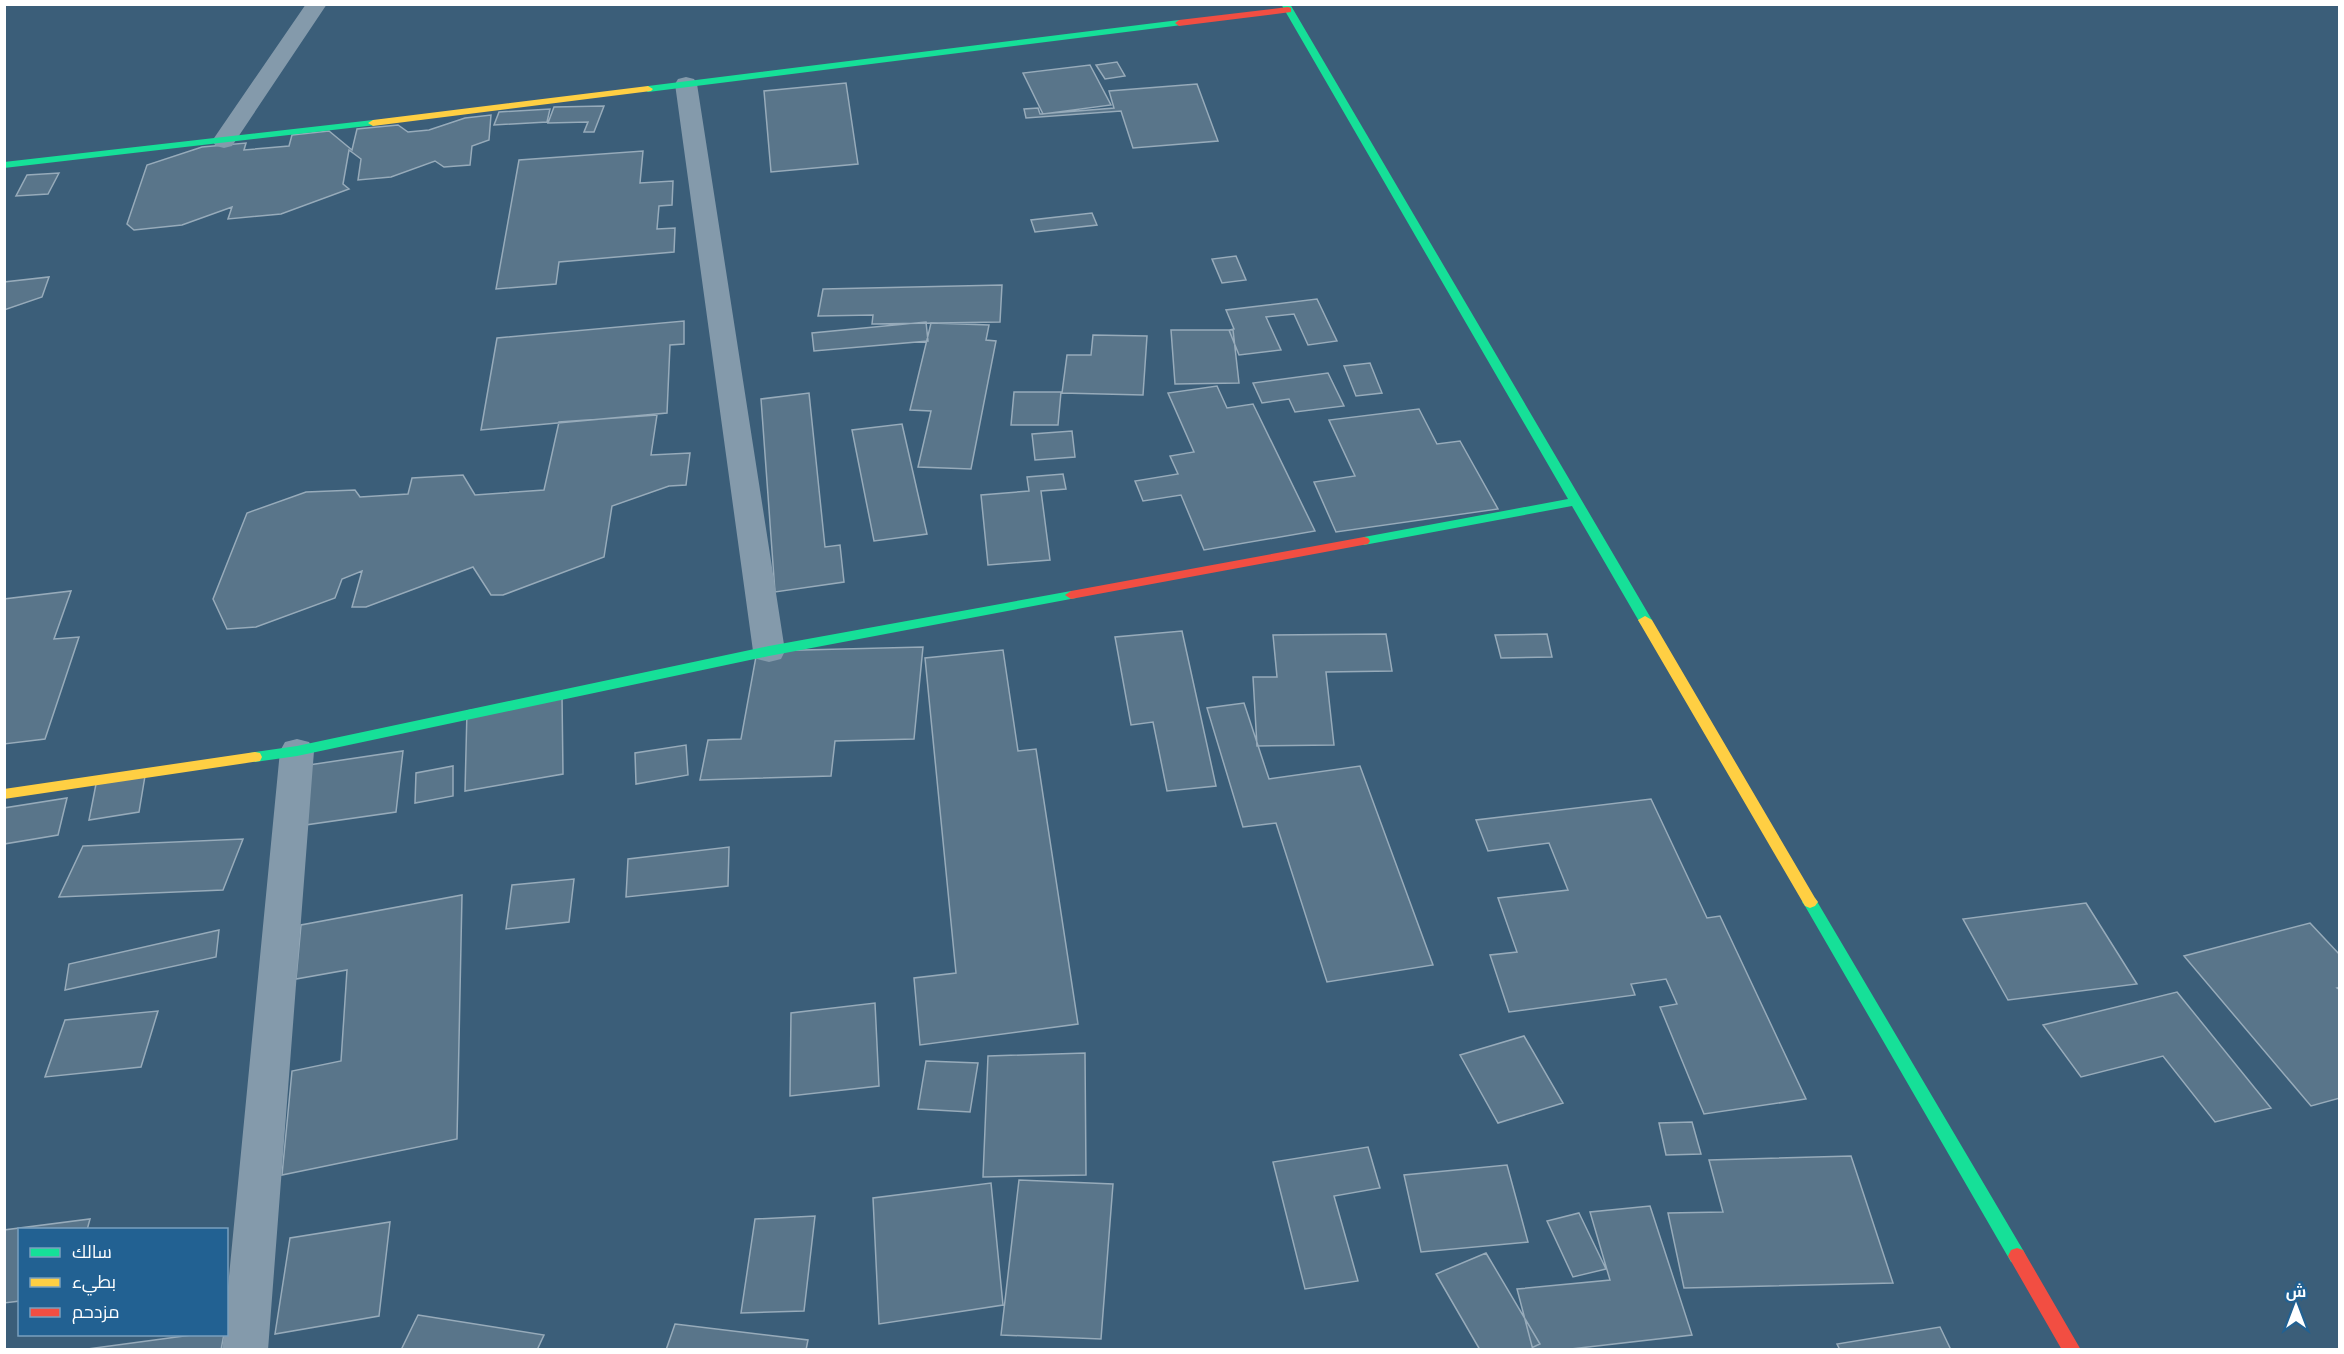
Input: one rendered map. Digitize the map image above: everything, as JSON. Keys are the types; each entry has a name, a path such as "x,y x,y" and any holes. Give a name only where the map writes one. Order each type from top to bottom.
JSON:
{"street":[{"path":"224,141 317,4"},
{"path":"4,165 224,141 687,84 1286,7 2072,1350"},
{"path":"687,84 769,651"},
{"path":"4,794 297,751 769,651 1575,502"},
{"path":"245,1350 297,751"}],"building":[{"path":"1117,62 1125,76 1105,79 1096,65"},
{"path":"1090,65 1111,105 1043,114 1023,73"},
{"path":"846,83 858,164 771,172 764,91"},
{"path":"1197,84 1218,141 1133,148 1121,111 1026,118 1024,109 1038,108 1040,114 1114,108 1109,91"},
{"path":"604,106 594,132 584,132 588,122 548,123 554,107"},
{"path":"550,109 547,122 494,125 499,112"},
{"path":"491,115 489,140 472,146 470,165 444,167 435,161 391,177 358,180 361,159 349,150 343,184 349,189 281,214 228,219 232,207 182,225 134,230 127,224 147,165 202,147 246,143 244,150 289,146 292,135 329,131 352,150 357,129 398,125 408,132 429,130 465,118"},
{"path":"643,151 640,183 673,181 672,205 659,206 657,229 675,228 674,252 559,262 556,284 496,289 519,160"},
{"path":"59,173 48,194 16,196 27,175"},
{"path":"1092,213 1097,225 1035,232 1031,220"},
{"path":"1236,256 1246,280 1222,283 1212,259"},
{"path":"49,277 42,297 4,310 4,282"},
{"path":"1002,285 1000,322 872,324 873,315 818,316 823,289"},
{"path":"1317,299 1337,341 1308,345 1294,314 1266,317 1281,350 1239,355 1229,330 1234,329 1226,310"},
{"path":"684,321 684,344 670,345 667,413 481,430 497,338"},
{"path":"926,322 928,341 814,351 812,333"},
{"path":"931,323 989,325 986,340 996,341 971,469 918,467 931,411 910,410"},
{"path":"1171,330 1233,330 1239,383 1175,384"},
{"path":"1093,335 1147,336 1143,395 1062,393 1067,355 1091,355"},
{"path":"1370,363 1382,393 1356,396 1344,366"},
{"path":"1328,373 1344,406 1295,412 1289,399 1262,403 1253,383"},
{"path":"1217,386 1227,408 1253,404 1315,531 1204,550 1181,495 1143,501 1135,481 1178,474 1170,456 1194,452 1168,393"},
{"path":"1014,392 1061,392 1058,425 1011,425"},
{"path":"809,393 825,547 840,545 844,582 775,592 761,399"},
{"path":"1419,409 1437,444 1460,441 1498,509 1336,532 1314,482 1355,476 1329,420"},
{"path":"657,415 651,455 690,453 686,485 669,486 612,506 604,557 503,595 491,595 473,567 366,607 352,607 362,571 342,579 335,598 256,627 227,629 213,599 247,513 306,492 355,490 360,497 408,494 412,478 463,475 475,495 544,490 559,422"},
{"path":"902,424 927,534 874,541 852,430"},
{"path":"1072,431 1075,457 1035,460 1032,434"},
{"path":"1063,474 1066,489 1041,491 1050,560 988,565 981,495 1029,491 1027,477"},
{"path":"71,591 54,639 79,637 45,739 4,744 4,599"},
{"path":"1182,631 1216,786 1167,791 1153,722 1131,725 1115,637"},
{"path":"1386,634 1392,671 1326,672 1334,745 1257,746 1253,677 1277,677 1273,635"},
{"path":"1547,634 1552,657 1501,658 1495,635"},
{"path":"923,647 914,739 835,741 831,776 700,780 708,740 741,739 757,651"},
{"path":"1003,650 1018,751 1036,749 1078,1024 920,1045 914,978 956,973 925,658"},
{"path":"562,696 563,774 465,791 467,711"},
{"path":"1244,703 1269,779 1360,766 1433,965 1327,982 1276,823 1243,827 1207,708"},
{"path":"686,745 688,775 636,784 635,753"},
{"path":"403,751 396,812 291,827 302,766"},
{"path":"453,766 453,796 415,803 416,773"},
{"path":"145,776 139,812 89,820 96,784"},
{"path":"67,798 58,835 4,844 4,808"},
{"path":"1651,799 1707,918 1720,916 1806,1099 1704,1114 1660,1007 1677,1004 1666,979 1631,984 1635,995 1509,1012 1490,955 1517,952 1498,898 1568,890 1549,843 1488,851 1476,820"},
{"path":"243,839 223,890 59,897 83,846"},
{"path":"729,847 728,886 626,897 628,859"},
{"path":"574,879 569,922 506,929 512,885"},
{"path":"462,895 457,1139 282,1175 292,1071 341,1061 347,970 296,979 301,925"},
{"path":"2086,903 2137,984 2008,1000 1963,919"},
{"path":"2310,923 2340,955 2340,987 2337,988 2340,990 2340,1098 2311,1106 2184,956"},
{"path":"219,930 216,957 65,990 69,964"},
{"path":"2177,992 2271,1108 2215,1122 2163,1056 2081,1077 2043,1025"},
{"path":"875,1003 879,1086 790,1096 791,1013"},
{"path":"158,1011 141,1067 45,1077 65,1020"},
{"path":"1524,1036 1563,1103 1498,1123 1460,1055"},
{"path":"1085,1053 1086,1175 983,1177 988,1056"},
{"path":"926,1061 978,1063 970,1112 918,1109"},
{"path":"1692,1122 1701,1154 1666,1155 1659,1123"},
{"path":"1368,1147 1380,1188 1334,1196 1358,1281 1305,1289 1273,1162"},
{"path":"1851,1156 1893,1283 1684,1288 1668,1213 1723,1212 1709,1160"},
{"path":"1507,1165 1528,1242 1421,1252 1404,1175"},
{"path":"1019,1180 1113,1184 1101,1339 1001,1335"},
{"path":"991,1183 1003,1305 879,1324 873,1198"},
{"path":"1650,1206 1692,1335 1562,1350 1533,1350 1517,1289 1610,1280 1590,1212"},
{"path":"1579,1213 1606,1269 1573,1277 1547,1221"},
{"path":"815,1216 804,1311 741,1313 755,1219"},
{"path":"90,1219 88,1228 20,1228"},
{"path":"390,1222 379,1316 275,1334 290,1238"},
{"path":"18,1228 18,1301 4,1303 4,1230"},
{"path":"1486,1253 1540,1344 1527,1350 1480,1350 1436,1274"},
{"path":"418,1315 544,1335 537,1350 401,1350"},
{"path":"675,1324 808,1340 806,1350 666,1350"},
{"path":"1940,1327 1951,1350 1840,1350 1837,1344"},
{"path":"184,1336 224,1336 221,1350 80,1350"}],"traffic: fast":[{"path":"1285,4 1645,620"},
{"path":"648,89 1179,23"},
{"path":"4,165 373,123"},
{"path":"1364,541 1575,502"},
{"path":"255,757 297,751 769,651 1071,595"},
{"path":"1810,902 2017,1256"}],"traffic: slow":[{"path":"373,123 648,89"},
{"path":"1645,620 1810,902"},
{"path":"4,794 255,757"}],"traffic: jam":[{"path":"1179,23 1288,10"},
{"path":"1071,595 1364,541"},
{"path":"2017,1256 2072,1350"}]}
